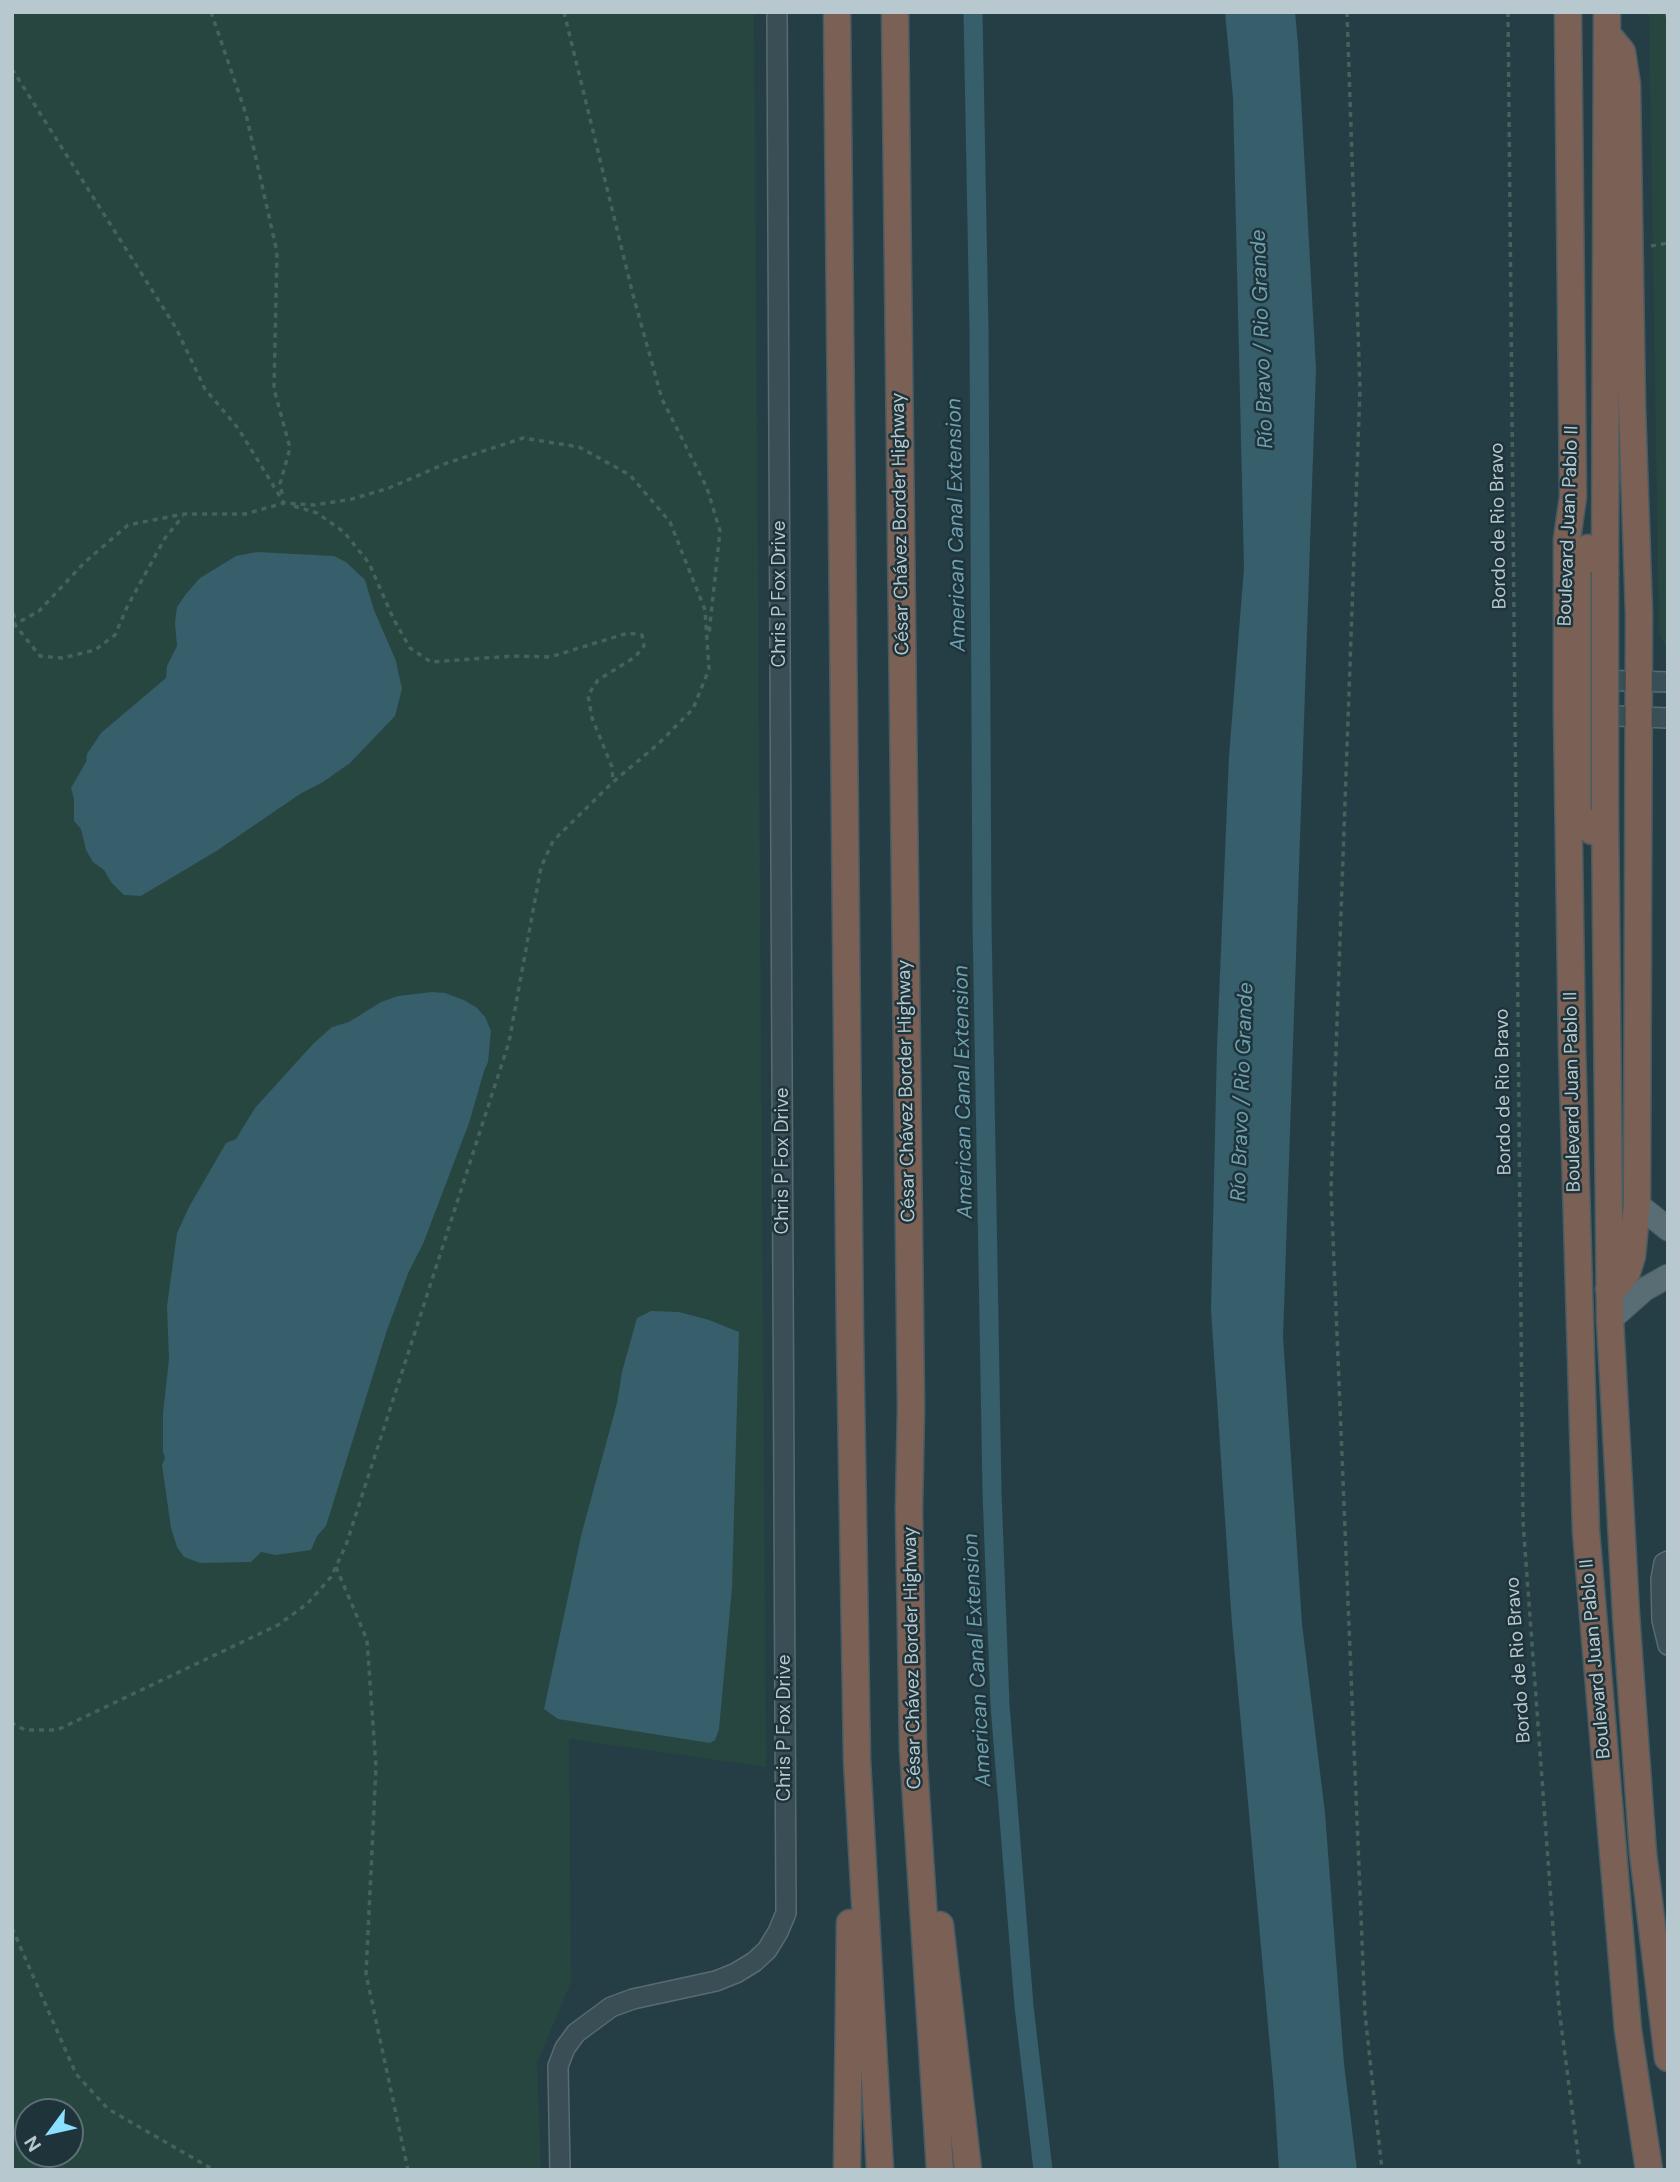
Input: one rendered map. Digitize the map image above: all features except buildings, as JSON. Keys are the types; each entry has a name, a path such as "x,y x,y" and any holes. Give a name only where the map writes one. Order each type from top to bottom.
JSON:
{"highway":[{"path":"837,12 849,1280 857,1760 880,2170"},
{"name":"César Chávez Border Highway","path":"895,12 913,1749 940,2170"},
{"name":"Boulevard Juan Pablo II","path":"1568,12 1573,497 1567,539 1566,597 1572,1047 1586,1531 1628,2030 1649,2170"},
{"path":"1607,23 1622,52 1627,85 1639,681 1659,719 1639,790 1637,1204 1632,1256 1627,1272 1624,1280 1609,1289"},
{"name":"Boulevard Juan Pablo II","path":"1607,23 1604,527 1609,1289 1626,1614 1643,1853 1668,2058"},
{"path":"1572,1047 1592,982 1592,715 1587,534 1573,497"},
{"path":"1590,614 1594,626 1600,632 1614,634 1627,629 1639,614"},
{"path":"1592,790 1601,779 1611,776 1621,777 1639,790"},
{"path":"913,1749 934,1872 968,2170"},
{"path":"847,2170 850,1910 857,1760"}],"main road":[{"path":"1637,1204 1668,1230"},
{"path":"1610,1320 1645,1289 1668,1276"}],"street":[{"name":"Chris P Fox Drive","path":"560,2170 558,2066 565,2048 576,2033 611,2007 633,1998 716,1981 736,1973 754,1962 766,1950 786,1913 777,12"},
{"path":"1591,680 1668,682"},
{"path":"1592,715 1659,719"},
{"path":"1668,1561 1664,1563 1661,1579 1662,1620 1668,1645"}],"path":[{"path":"211,12 246,114 277,251 274,389 290,448 280,484 284,503"},
{"path":"564,12 633,295 662,399 706,488 720,531 708,643"},
{"path":"1347,12 1360,389 1331,1189 1366,2014 1382,2170"},
{"name":"Bordo de Rio Bravo","path":"1508,12 1523,1522 1559,2009 1580,2170"},
{"path":"1667,12 1668,20"},
{"path":"12,69 176,328 205,389 239,428 284,503 317,513 344,531 369,563 393,618 411,648 431,662 513,656 550,657 628,633 642,635 644,646 635,657 598,680 588,695 592,718 612,767 613,782"},
{"path":"1642,248 1668,243"},
{"path":"12,1723 25,1731 57,1730 278,1625 307,1604 331,1577 346,1545 509,1042 541,867 553,841 693,709 709,669 705,610 670,522 630,475 579,447 523,438 352,499 315,505 284,503 245,514 184,514 128,525 85,562 39,611 14,626"},
{"path":"12,603 14,626 40,656 62,659 95,650 115,635 127,607 165,538 184,514"},
{"path":"335,1567 368,1640 376,1767 366,1974 408,2170"},
{"path":"12,1928 76,2074 108,2109 214,2170"}],"green space":[{"path":"12,12 754,12 766,1767 569,1739 571,1982 537,2063 541,2170 12,2170"},
{"path":"1649,12 1668,12 1668,652 1659,633"}],"water":[{"name":"Río Bravo / Rio Grande","path":"1225,12 1295,12 1298,44 1316,369 1283,1337 1302,1624 1325,1813 1344,2064 1357,2170 1279,2170 1232,1624 1211,1310 1217,1047 1229,756 1244,568 1233,98"},
{"path":"257,552 334,556 346,562 365,580 374,610 396,661 402,689 395,716 350,763 323,782 141,896 124,895 104,870 93,862 86,850 81,829 74,821 71,788 86,762 87,754 101,733 166,678 167,666 177,646 177,607 186,594 200,578 236,556"},
{"path":"445,993 464,1000 485,1017 491,1031 488,1062 469,1123 387,1330 326,1526 317,1536 311,1550 276,1555 261,1552 251,1562 200,1563 184,1557 177,1547 171,1528 162,1465 165,1458 163,1413 169,1359 167,1306 177,1233 226,1143 236,1139 255,1108 313,1044 332,1027 349,1022 381,1002 398,996"},
{"path":"651,1311 679,1312 739,1332 732,1588 719,1729 715,1740 710,1743 558,1719 544,1709 581,1536 617,1403 622,1372 637,1318"}],"waterway":[{"name":"American Canal Extension","path":"973,12 979,331 982,922 992,1492 1000,1705 1024,2006 1043,2170"}]}
